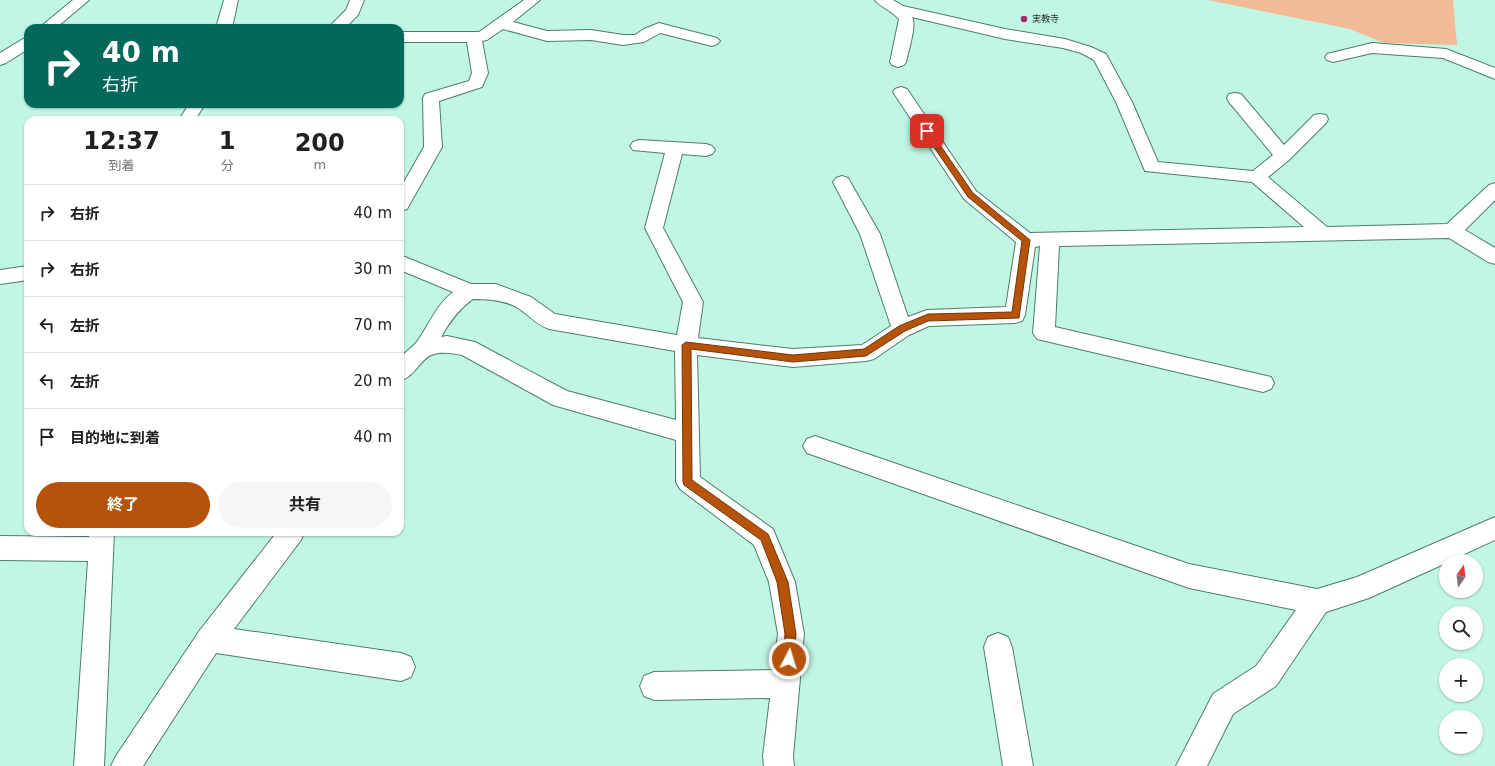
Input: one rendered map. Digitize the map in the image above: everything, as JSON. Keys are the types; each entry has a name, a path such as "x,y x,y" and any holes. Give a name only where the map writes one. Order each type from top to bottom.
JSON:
{"main road":[{"path":"52,24 82,0"},
{"path":"225,24 231,0"},
{"path":"340,24 353,12 357,0"},
{"path":"404,37 482,37 533,0"},
{"path":"882,0 898,9 1005,34 1065,44 1086,50 1100,57 1124,102 1151,167 1257,177 1322,233"},
{"path":"898,9 906,19 905,31 898,62"},
{"path":"501,24 547,36 591,35 623,40 639,39 649,32 659,28 712,41"},
{"path":"404,198 433,147 431,98 476,84 480,73 474,37"},
{"path":"0,60 24,45"},
{"path":"1333,57 1372,48 1446,54 1495,74"},
{"path":"901,92 970,195 1026,240 1452,231 1495,257"},
{"path":"1235,98 1283,156"},
{"path":"1257,177 1283,156 1320,119"},
{"path":"639,146 706,150"},
{"path":"674,148 654,228 693,302 686,345 688,482 764,537 782,582 791,634 778,756 779,766"},
{"path":"842,182 870,234 902,329"},
{"path":"1452,231 1495,189"},
{"path":"1050,239 1044,333 1263,383"},
{"path":"404,264 469,291 496,292 524,302 549,321 686,345 793,358 866,353 902,329 928,318 1016,315 1026,240"},
{"path":"0,277 24,274"},
{"path":"404,368 424,348 441,318 453,303 469,291"},
{"path":"424,348 447,344 467,348 561,399 687,433"},
{"path":"815,446 1189,576 1317,602 1360,589 1495,528"},
{"path":"126,766 210,639 289,536"},
{"path":"0,548 101,540 90,766"},
{"path":"1191,766 1223,704 1266,676 1317,602"},
{"path":"210,639 401,667"},
{"path":"998,647 1018,766"},
{"path":"654,686 786,684"}],"shaded area":[{"path":"1208,0 1453,0 1457,45 1384,43 1350,29"}],"place":[{"name":"実教寺","path":"1024,19"}],"route":[{"path":"789,659 791,634 782,582 764,537 688,482 686,345 793,358 866,353 902,329 928,318 1016,315 1026,240 970,195 927,131"}]}
